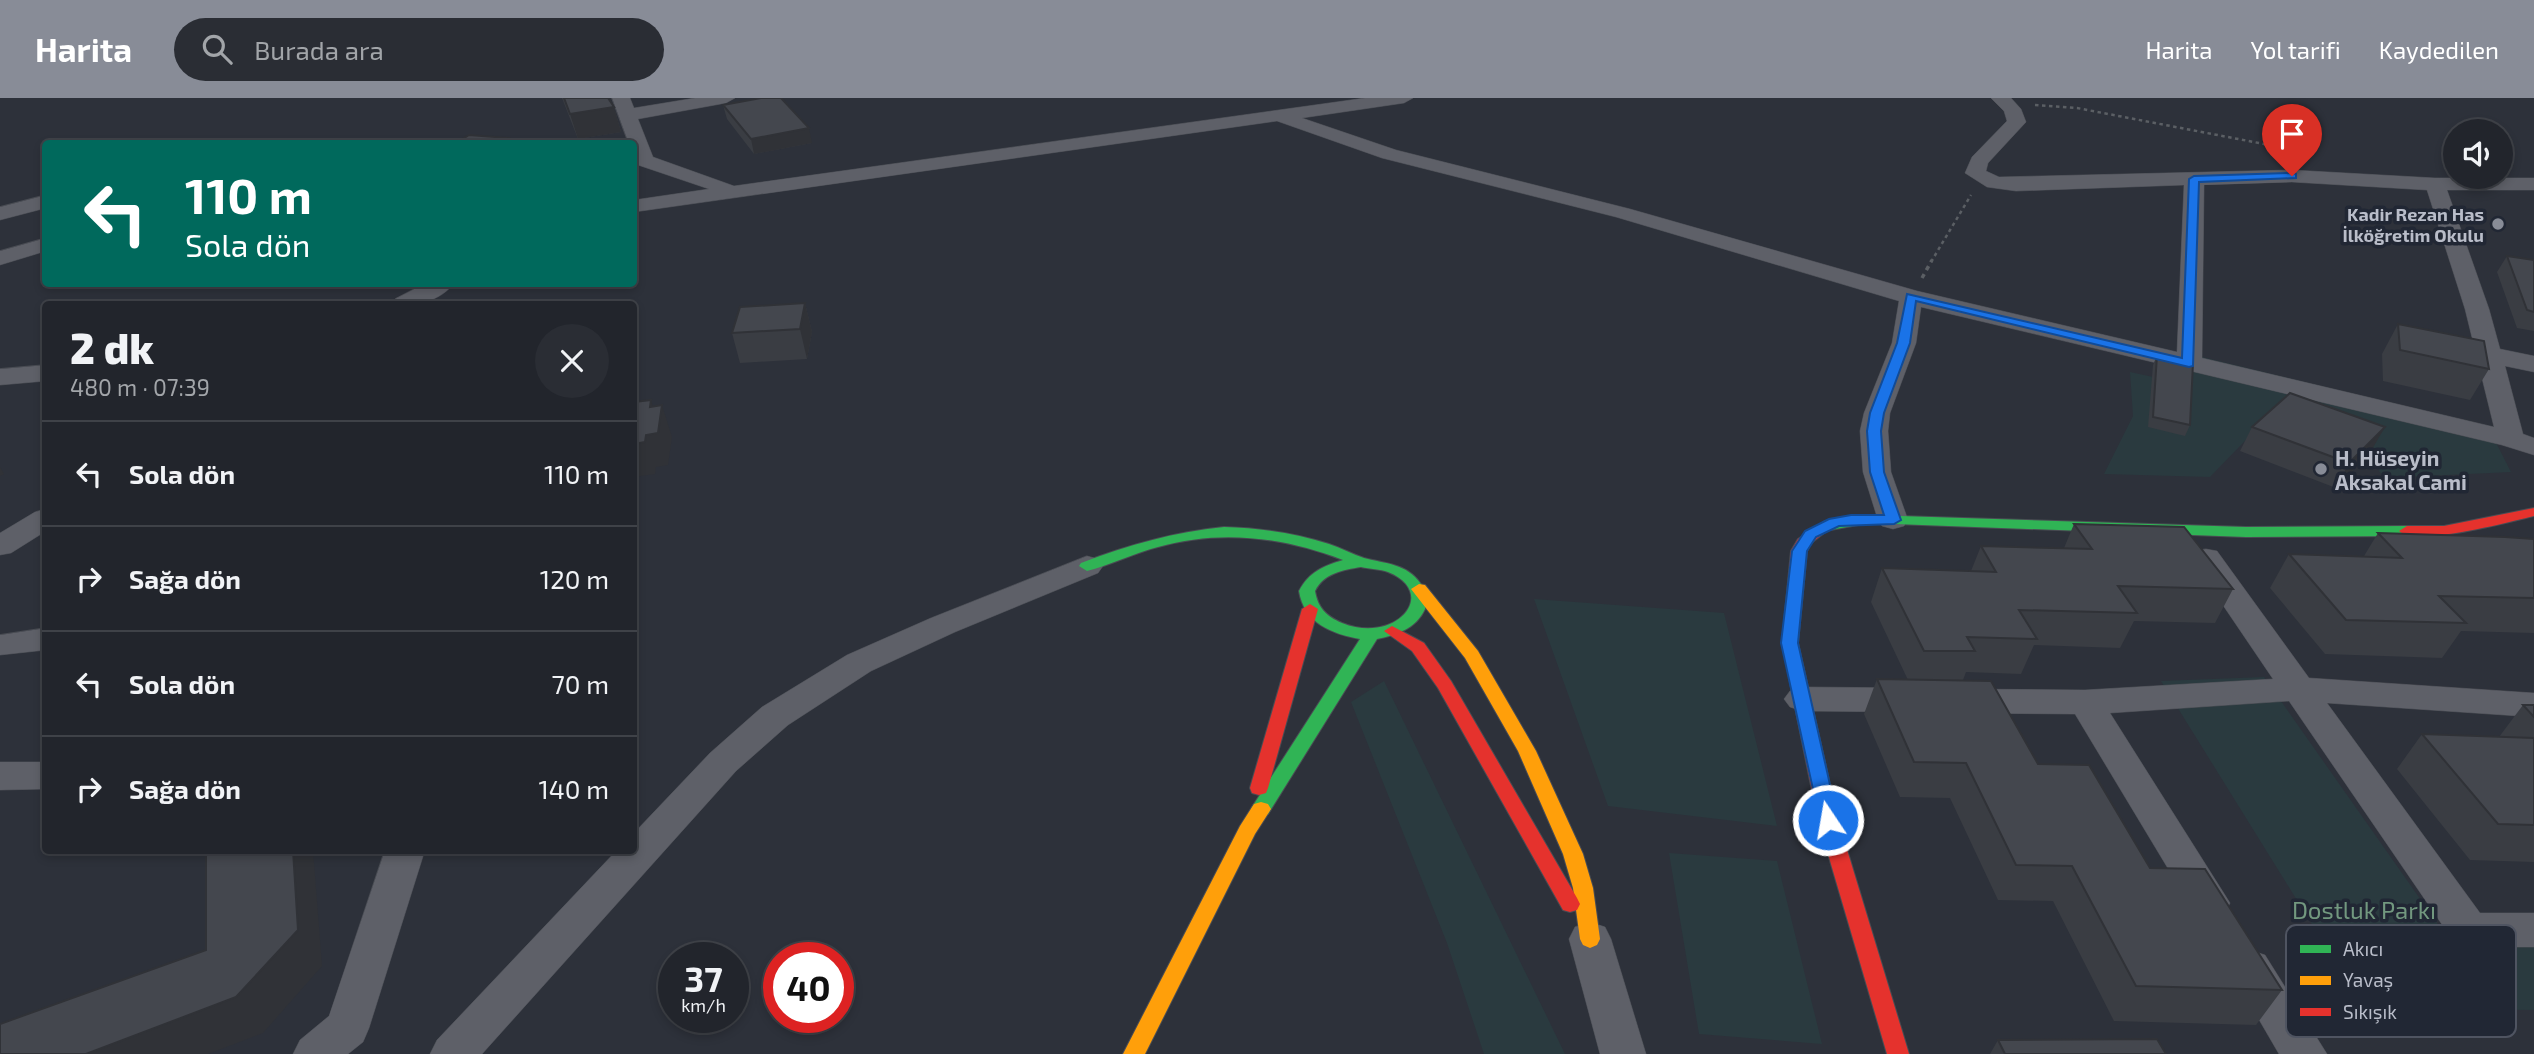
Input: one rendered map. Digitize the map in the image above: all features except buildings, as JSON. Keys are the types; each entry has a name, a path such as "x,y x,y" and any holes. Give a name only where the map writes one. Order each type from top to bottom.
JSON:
{"street":[{"path":"633,140 625,106 726,98"},
{"path":"637,206 1404,98"},
{"path":"2004,101 2017,122 1979,161 1974,170 1981,178 2016,186 2292,176 2435,184 2534,184"},
{"path":"1279,116 1389,154 1623,213 1911,296 2511,439 2534,447"},
{"path":"639,168 733,190"},
{"path":"2189,363 2194,179"},
{"path":"2435,184 2477,309 2511,439"},
{"path":"0,214 42,202"},
{"path":"0,258 42,245"},
{"path":"409,301 435,287"},
{"path":"1894,520 1877,472 1874,431 1877,413 1903,343 1911,296"},
{"path":"2490,355 2534,364"},
{"path":"1,377 42,373"},
{"path":"1898,1054 1828,820 1790,643 1803,542 1821,527 1851,520 2186,530 2444,531 2534,512"},
{"path":"0,546 42,520"},
{"path":"2186,530 2465,925"},
{"path":"453,1054 723,762 775,716 831,679 878,654 1087,566 1157,541 1206,532 1261,531 1310,541 1361,562 1396,569 1410,578 1462,639 1489,678 1524,741 1558,812 1581,881 1590,939 1623,1054"},
{"path":"1087,566 1203,547 1257,550"},
{"path":"1247,831 1310,609 1308,586 1316,576 1344,564 1361,562"},
{"path":"1303,564 1316,576"},
{"path":"1310,609 1334,627 1352,633 1392,631 1408,623 1418,613 1422,601 1419,589"},
{"path":"1392,631 1418,647 1445,685 1498,773 1590,939"},
{"path":"1134,1054 1247,831 1373,634"},
{"path":"2,647 42,640"},
{"path":"1802,699 2085,702 2299,690 2534,705"},
{"path":"2085,702 2286,1025"},
{"path":"0,776 42,775"},
{"path":"316,1054 347,1028 404,854"},
{"path":"2516,930 2534,930"},
{"path":"2293,1037 2304,1054"}],"path":[{"path":"2040,106 2042,99"},
{"path":"2004,101 2077,108 2319,155"},
{"path":"1911,296 1981,178"}],"green space":[{"path":"2178,351 2488,427 2511,472 2384,478 2379,471 2384,452 2272,413 2210,477 2104,474 2133,416 2130,372 2176,382"},
{"path":"1534,599 1724,613 1777,826 1608,806"},
{"name":"Dostluk Parkı","path":"2264,677 2438,925 2312,925 2161,681"},
{"path":"1384,681 1565,1054 1484,1054 1447,943 1351,702"},
{"path":"1669,853 1777,861 1822,1044 1699,1034"},
{"name":"Dostluk Parkı","path":"2516,928 2534,928 2534,1010 2516,1010"}],"traffic: fast":[{"path":"1825,526 1869,519 2246,532 2407,531"},
{"path":"1087,566 1158,542 1224,532 1289,538 1361,562"},
{"path":"1361,562 1398,571 1410,580 1417,590 1419,600 1416,609 1402,626 1377,634 1356,633 1323,620 1312,609 1307,591 1316,578 1337,567 1361,562"},
{"path":"1261,809 1372,634"}],"traffic: slow":[{"path":"1419,589 1472,655 1527,751 1573,854 1583,888 1590,939"},
{"path":"1134,1054 1247,831 1261,809"}],"traffic: jam":[{"path":"2407,531 2444,531 2534,512"},
{"path":"1825,526 1803,542 1799,551 1790,643 1828,820 1898,1054"},
{"path":"1259,788 1310,609"},
{"path":"1392,631 1418,647 1445,685 1570,904"}],"place":[{"name":"Kadir Rezan Has İlköğretim Okulu","path":"2498,224"},
{"name":"H. Hüseyin Aksakal Cami","path":"2321,469"}],"route":[{"path":"1828,820 1790,643 1800,551 1810,534 1835,522 1894,520 1877,472 1874,431 1877,413 1903,343 1911,296 2189,363 2194,179 2292,176"}]}
